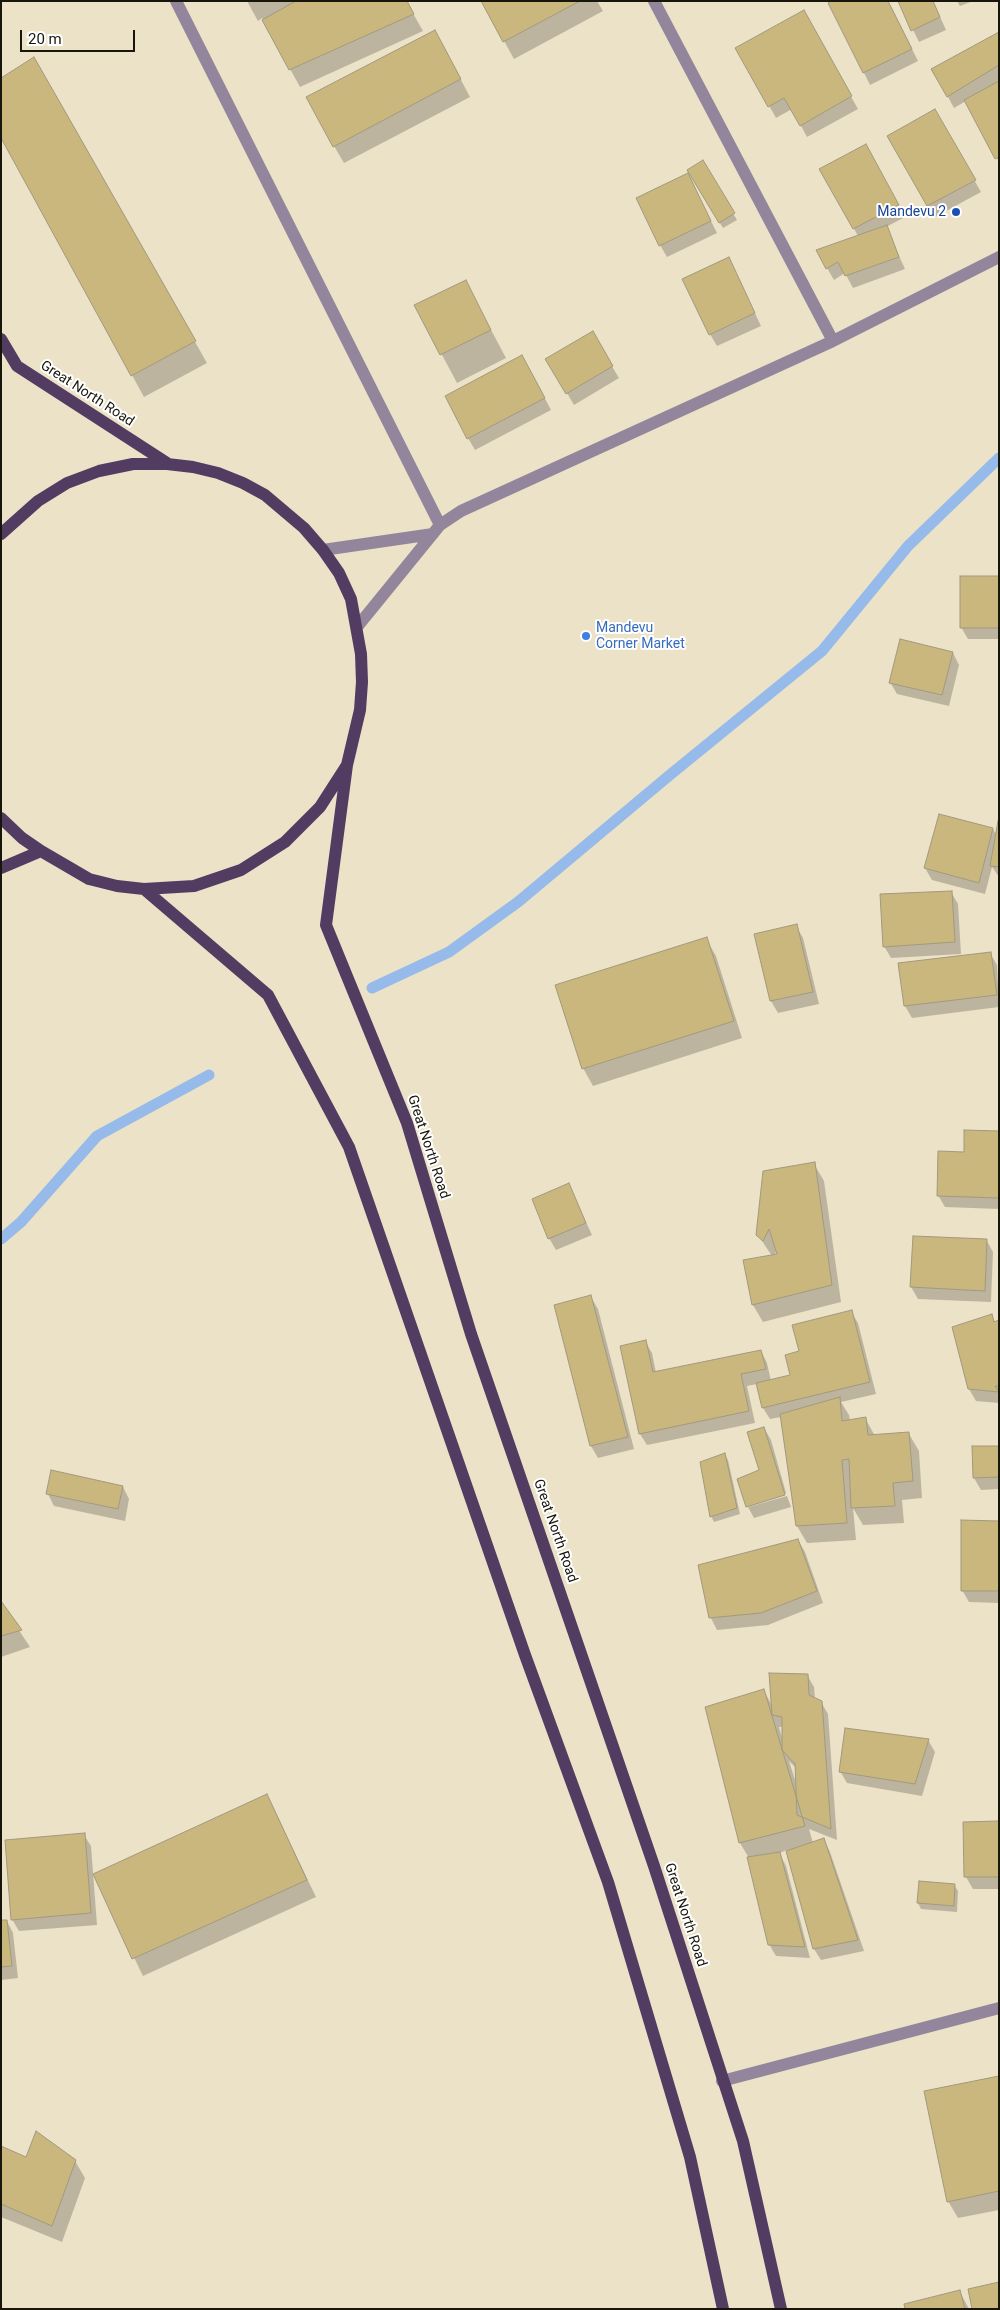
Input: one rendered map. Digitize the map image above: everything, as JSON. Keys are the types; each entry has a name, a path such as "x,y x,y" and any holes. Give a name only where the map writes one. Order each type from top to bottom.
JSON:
{"main road":[{"name":"Great North Road","path":"1,339 17,366 167,464"},
{"path":"1,534 38,500 67,483 116,467 133,464 167,464 193,467 218,473 243,483 265,495 286,511 324,550 339,573 351,598 357,626 362,682 360,710 347,765 320,807 285,842 241,870 194,886 144,889 117,886 89,878 41,851 22,838 1,818"},
{"name":"Great North Road","path":"347,765 326,925 407,1123 471,1334 654,1866 722,2081 743,2141 781,2309"},
{"path":"1,868 41,851"},
{"path":"144,889 268,995 349,1147 525,1655 608,1882 690,2156 723,2309"}],"street":[{"path":"176,1 436,529"},
{"path":"654,1 833,341"},
{"path":"357,626 436,529 461,511 833,341 999,258"},
{"path":"324,550 436,529"},
{"path":"722,2081 999,2008"}],"building":[{"path":"296,1 407,1 414,14 289,70 262,20"},
{"path":"481,1 580,1 503,42"},
{"path":"831,1 888,1 912,49 863,73 828,3"},
{"path":"898,1 933,1 940,17 911,31"},
{"path":"804,10 852,96 800,126 784,98 768,107 735,48"},
{"path":"435,30 461,79 333,147 306,97"},
{"path":"999,32 999,65 947,97 931,69"},
{"path":"34,57 196,341 131,376 1,138 1,78"},
{"path":"999,81 999,157 995,159 964,100"},
{"path":"935,109 976,180 927,206 887,136"},
{"path":"866,144 899,205 853,229 819,169"},
{"path":"703,160 735,213 719,223 687,170"},
{"path":"688,173 711,221 659,246 636,198"},
{"path":"887,225 899,257 845,276 838,262 826,269 816,250"},
{"path":"729,257 755,313 709,335 682,279"},
{"path":"466,280 491,330 440,355 414,305"},
{"path":"593,331 613,366 566,394 545,359"},
{"path":"522,355 545,398 467,439 445,396"},
{"path":"960,576 999,576 999,628 960,628"},
{"path":"900,639 953,652 942,695 889,683"},
{"path":"939,814 993,828 979,883 924,868"},
{"path":"999,821 999,867 990,866"},
{"path":"952,891 955,942 883,947 880,894"},
{"path":"797,924 813,992 770,1001 754,934"},
{"path":"707,937 734,1021 582,1069 555,985"},
{"path":"991,952 997,995 904,1006 898,963"},
{"path":"964,1130 999,1131 999,1198 937,1196 938,1151 964,1152"},
{"path":"815,1162 832,1285 752,1305 743,1260 777,1254 769,1229 763,1241 756,1235 763,1171"},
{"path":"569,1183 586,1223 548,1239 532,1199"},
{"path":"913,1236 987,1239 985,1291 910,1287"},
{"path":"591,1295 628,1437 590,1446 554,1305"},
{"path":"852,1310 870,1382 762,1408 756,1383 790,1375 785,1355 799,1351 792,1325"},
{"path":"992,1314 994,1322 999,1320 999,1386 995,1386 999,1392 968,1389 952,1327"},
{"path":"646,1340 653,1372 761,1350 766,1369 741,1374 749,1411 639,1434 620,1346"},
{"path":"840,1397 842,1421 866,1417 868,1435 909,1432 913,1481 893,1483 895,1506 851,1508 849,1459 842,1460 847,1523 796,1526 780,1414"},
{"path":"764,1427 785,1495 746,1507 737,1479 759,1470 747,1432"},
{"path":"972,1446 999,1446 999,1477 973,1478"},
{"path":"725,1453 737,1508 710,1517 700,1462"},
{"path":"51,1470 123,1486 118,1509 46,1494"},
{"path":"961,1520 999,1521 999,1591 961,1591"},
{"path":"798,1539 817,1591 761,1613 709,1618 698,1565"},
{"path":"1,1601 22,1630 1,1636"},
{"path":"769,1673 808,1674 809,1695 822,1701 831,1829 797,1815 795,1764 782,1750 782,1717 772,1715"},
{"path":"764,1689 805,1826 739,1843 705,1707"},
{"path":"845,1728 929,1739 915,1784 839,1772"},
{"path":"267,1794 307,1880 132,1959 93,1874"},
{"path":"999,1821 999,1877 964,1877 963,1822"},
{"path":"85,1833 91,1913 11,1920 5,1840"},
{"path":"824,1838 858,1940 813,1949 786,1851"},
{"path":"780,1852 805,1947 768,1945 747,1857"},
{"path":"919,1881 955,1884 954,1906 917,1903"},
{"path":"1,1920 7,1920 12,1966 1,1967"},
{"path":"999,2076 999,2191 947,2202 924,2091"},
{"path":"36,2131 76,2160 52,2226 1,2204 1,2146 26,2157"},
{"path":"999,2282 999,2309 972,2309 968,2289"},
{"path":"960,2290 965,2309 905,2309 904,2304"}],"waterway":[{"path":"372,988 449,952 518,902 822,651 908,546 999,458"},
{"path":"1,1239 21,1222 97,1136 209,1075"}],"place":[{"name":"Mandevu 2","path":"956,212"},
{"name":"Mandevu Corner Market","path":"586,636"}]}
